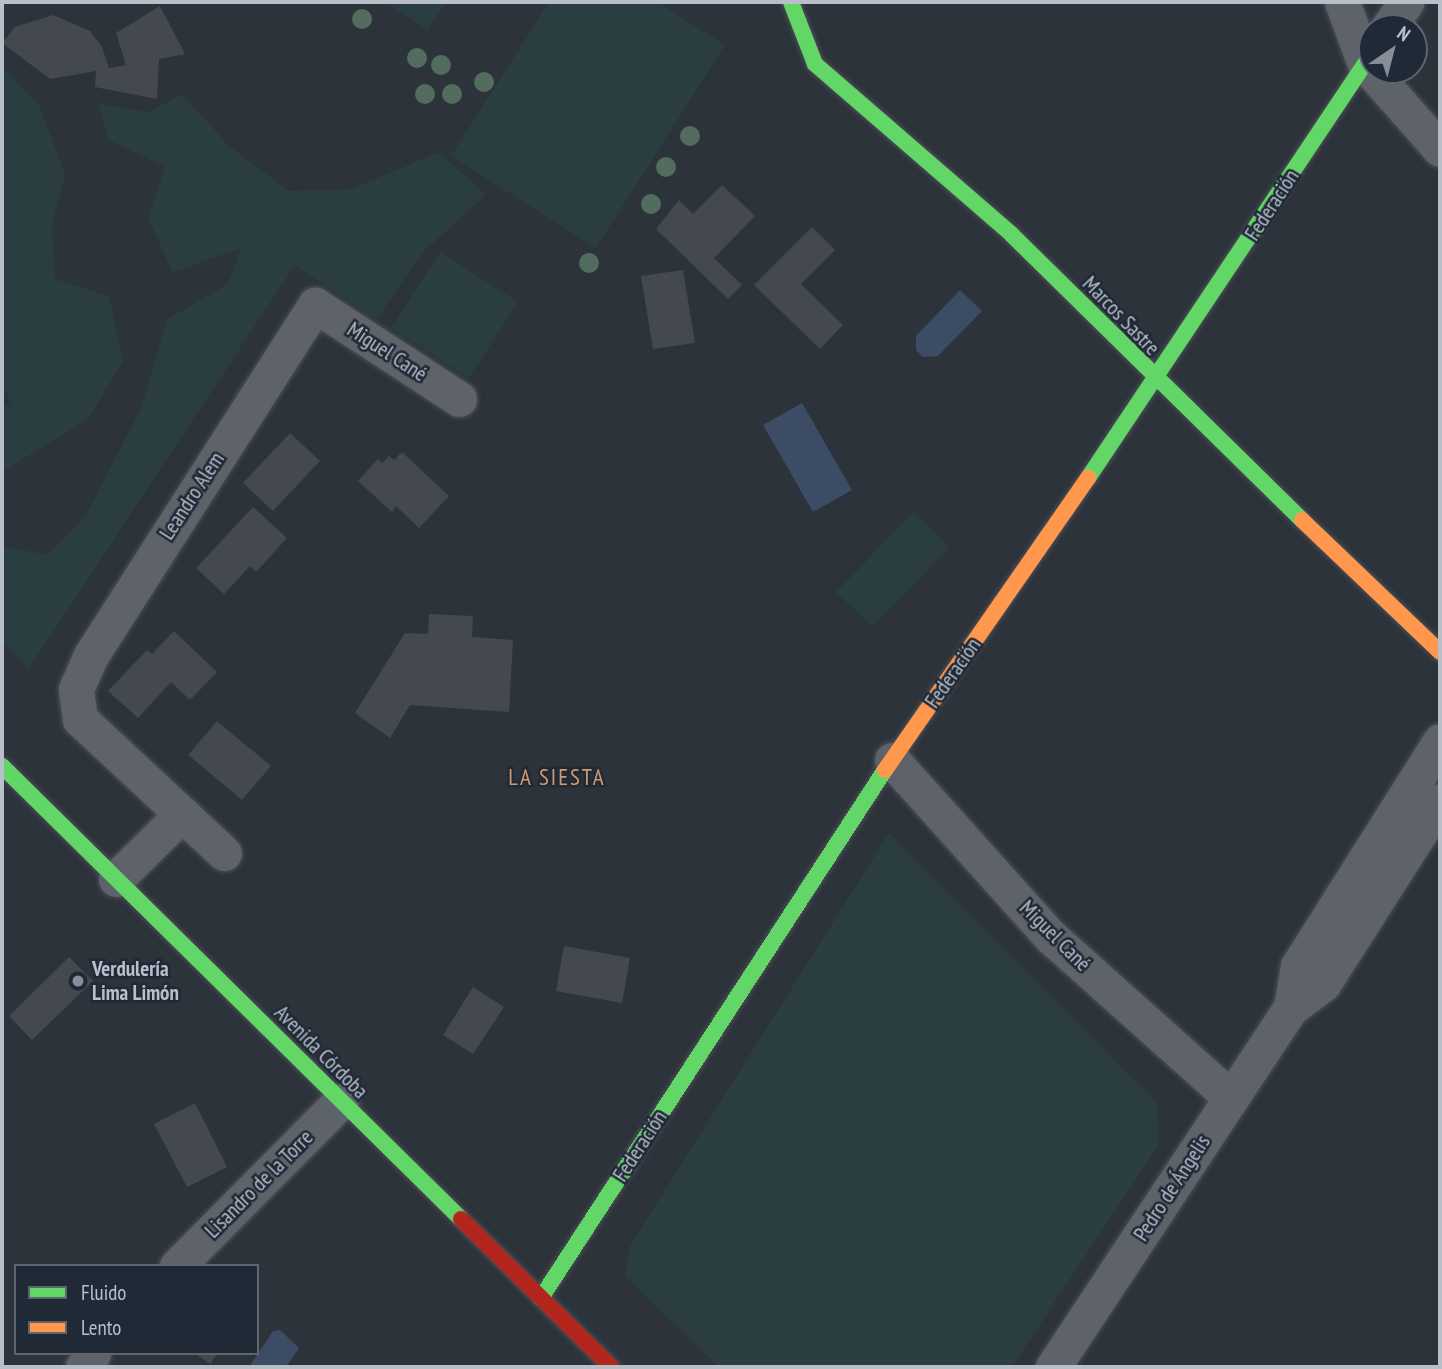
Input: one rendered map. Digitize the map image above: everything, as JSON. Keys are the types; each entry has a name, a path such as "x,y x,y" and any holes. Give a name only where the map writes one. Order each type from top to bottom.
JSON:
{"street":[{"name":"Marcos Sastre","path":"790,2 815,64 1011,234 1156,381 1440,652"},
{"path":"1342,2 1358,36"},
{"name":"Federación","path":"541,1298 892,760 1156,381 1358,73"},
{"path":"1389,84 1440,149"},
{"name":"Miguel Cané","path":"314,306 459,399"},
{"name":"Leandro Alem","path":"181,814 80,719 76,689 90,657 314,306"},
{"name":"Pedro de Ángelis","path":"1291,1008 1298,966 1440,741"},
{"name":"Miguel Cané","path":"892,760 1050,936 1231,1098"},
{"name":"Avenida Córdoba","path":"6,779 116,879 611,1367"},
{"name":"Pedro de Ángelis","path":"1053,1367 1291,1008 1323,984 1440,801"},
{"path":"116,879 181,814 224,853"},
{"name":"Lisandro de la Torre","path":"179,1264 341,1101"}],"green space":[{"path":"384,2 446,2 428,30"},
{"path":"549,2 657,2 725,45 596,248 451,156"},
{"path":"2,66 40,107 65,175 52,224 55,279 109,296 123,361 88,419 2,472 2,405 12,406 2,383"},
{"path":"182,94 230,147 289,191 352,189 439,152 486,195 424,251 376,320 295,265 29,668 2,642 2,546 48,555 87,514 142,406 167,319 227,285 242,247 173,273 148,218 165,167 109,140 98,104 149,112"},
{"path":"440,252 518,302 469,378 391,328"},
{"path":"914,512 950,547 872,627 836,592"},
{"path":"889,833 1157,1102 1159,1144 1012,1367 719,1367 625,1276 630,1246"}],"water":[{"path":"960,290 982,311 938,356 923,357 916,350 916,336"},
{"path":"802,403 852,490 813,512 763,425"},
{"path":"280,1330 299,1348 286,1367 249,1367 259,1355 273,1331"}],"building":[{"path":"160,6 185,54 159,59 157,99 95,87 96,71 50,79 2,43 15,27 53,15 90,31 102,47 109,68 126,65 116,33"},
{"path":"722,185 755,216 714,258 742,285 728,299 656,229 679,200 693,214"},
{"path":"812,227 835,250 801,284 843,325 820,349 754,285"},
{"path":"683,270 695,343 653,349 641,276"},
{"path":"290,433 320,461 273,511 243,483"},
{"path":"402,452 449,496 419,528 396,506 392,512 358,481 378,459 382,463 389,456 394,460"},
{"path":"253,507 287,538 256,572 250,566 224,594 196,568"},
{"path":"429,614 473,616 472,637 513,640 509,712 410,705 390,738 355,713 405,633 428,634"},
{"path":"174,631 217,672 190,700 171,682 138,718 108,691 147,650 152,654"},
{"path":"217,721 271,766 242,800 188,755"},
{"path":"564,946 630,958 622,1003 556,991"},
{"path":"69,957 93,981 32,1040 9,1016"},
{"path":"473,987 504,1007 473,1054 443,1035"},
{"path":"195,1103 227,1167 187,1187 154,1124"},
{"path":"197,1355 217,1355 210,1364"}],"traffic: fast":[{"path":"791,2 815,64 1011,234 1302,520"},
{"path":"1088,478 1358,74"},
{"path":"2,766 461,1219"},
{"path":"541,1298 885,770"}],"traffic: slow":[{"path":"885,770 1088,478"},
{"path":"1302,520 1440,652"}],"traffic: jam":[{"path":"461,1219 611,1367"}],"place":[{"name":"Verdulería Lima Limón","path":"78,981"}],"district":[{"name":"LA SIESTA","path":"557,777"}]}
